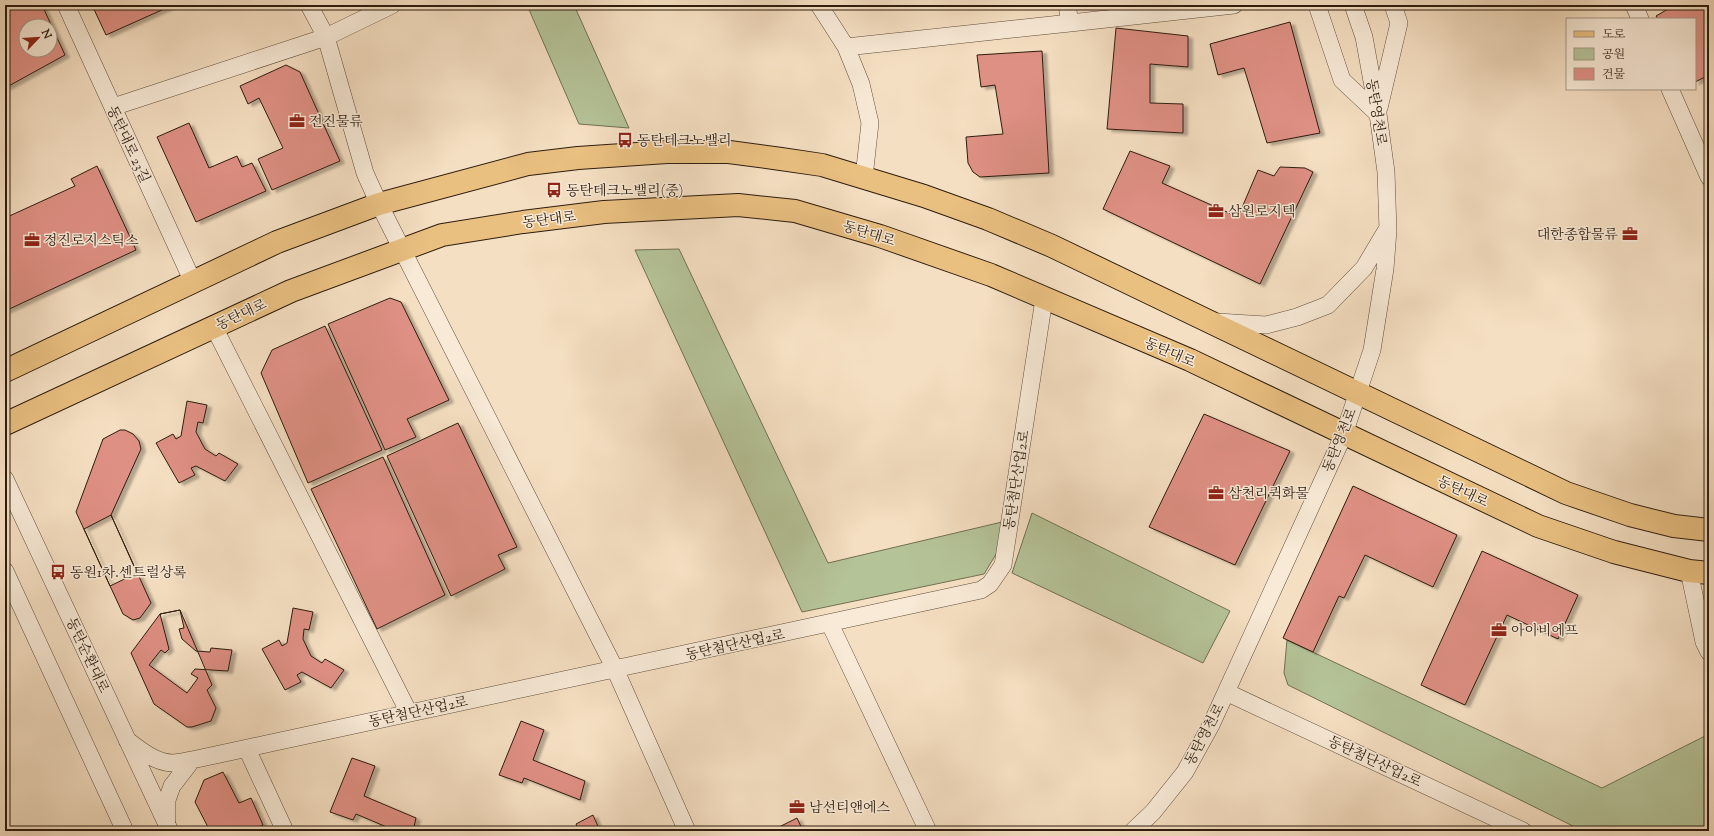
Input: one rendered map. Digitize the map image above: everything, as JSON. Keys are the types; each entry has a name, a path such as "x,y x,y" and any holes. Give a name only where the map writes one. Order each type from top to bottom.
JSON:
{"main road":[{"path":"5,371 277,242 379,204 528,164 578,158 667,152 729,152 822,166 864,177 988,218 1052,246 1566,493 1630,515 1674,526 1709,530"},
{"name":"동탄대로","path":"5,424 291,291 442,235 523,222 604,212 738,205 795,211 880,236 991,275 1044,299 1190,360 1538,526 1614,552 1699,572"}],"street":[{"name":"동탄대로 23길","path":"66,5 193,282"},
{"path":"309,5 326,36 365,173 379,204 615,669 687,831"},
{"path":"112,107 326,36 392,5"},
{"path":"819,5 846,47 861,84 870,123 864,177"},
{"path":"1067,5 1070,23"},
{"path":"846,47 1234,5"},
{"path":"1317,5 1342,80 1378,114"},
{"name":"동탄영천로","path":"1133,831 1153,812 1185,772 1211,725 1344,434 1372,350 1385,269 1388,230 1386,172 1378,114 1364,37 1353,5"},
{"path":"1393,5 1399,23"},
{"path":"1378,114 1404,5"},
{"path":"1634,5 1640,18"},
{"path":"1670,90 1709,177"},
{"path":"1209,322 1266,325 1298,317 1328,305 1364,268 1388,230"},
{"name":"동탄첨단산업2로","path":"127,740 144,753 159,760 172,763 192,760 830,624 981,590 990,584 1002,565 1044,299"},
{"path":"214,327 409,713"},
{"name":"동탄순환대로","path":"5,479 168,828"},
{"path":"5,571 125,831"},
{"path":"1699,572 1704,642 1709,652"},
{"path":"830,624 928,831"},
{"name":"동탄첨단산업2로","path":"1226,692 1523,831"},
{"path":"247,748 285,831"},
{"path":"168,828 167,800 172,786 192,760"}],"green space":[{"path":"527,5 574,5 629,128 579,124"},
{"path":"679,249 828,563 1002,522 1001,546 984,574 802,612 635,250"},
{"path":"1032,513 1230,611 1203,663 1012,573"},
{"path":"1287,640 1602,788 1709,734 1709,831 1583,831 1288,685 1284,673"}],"building":[{"path":"5,5 42,5 48,18 18,18 18,58 58,58 58,40 65,55 5,88"},
{"path":"92,5 173,5 106,35"},
{"path":"1675,5 1709,5 1709,75 1696,82 1696,18 1657,18 1656,16"},
{"path":"1290,22 1320,133 1267,143 1244,68 1218,75 1210,44"},
{"path":"1116,28 1188,36 1188,67 1150,64 1150,103 1183,104 1183,133 1107,129"},
{"path":"1042,51 1049,173 980,177 973,172 968,163 966,137 1003,134 995,85 981,87 977,55"},
{"path":"286,65 300,72 340,161 272,190 258,159 283,148 259,98 248,104 240,86"},
{"path":"189,123 209,168 237,156 242,167 252,163 266,191 196,222 157,137"},
{"path":"1130,151 1170,166 1162,183 1238,217 1258,170 1274,176 1280,167 1305,168 1313,172 1260,284 1103,209"},
{"path":"97,166 136,250 5,311 5,218 75,186 71,179"},
{"path":"390,298 401,302 449,400 407,419 416,437 385,450 328,324"},
{"path":"325,326 382,450 308,483 261,373 272,350"},
{"path":"187,401 207,405 203,423 198,422 196,432 205,449 216,456 219,453 238,464 225,481 196,466 191,468 195,475 179,483 156,443 173,434 176,439 181,436"},
{"path":"1204,414 1290,451 1235,565 1149,527"},
{"path":"458,423 517,547 498,555 505,569 451,596 387,456"},
{"path":"120,430 125,430 133,434 139,441 141,449 111,515 151,603 140,618 133,620 123,614 76,512 103,439"},
{"path":"383,457 445,595 377,629 311,489"},
{"path":"1353,486 1457,535 1433,587 1365,555 1344,598 1339,596 1313,652 1283,638"},
{"path":"111,515 137,573 110,586 84,529"},
{"path":"1482,551 1578,595 1558,639 1507,615 1465,705 1421,685"},
{"path":"293,608 313,612 309,630 304,629 303,639 311,656 322,663 325,659 344,670 331,688 302,672 297,675 301,682 285,690 262,649 279,640 282,646 287,643"},
{"path":"180,610 184,628 179,629 182,639 196,651 210,652 211,648 232,650 228,671 195,669 191,674 198,678 187,693 149,665 161,650 165,653 169,649 160,614"},
{"path":"180,610 212,685 207,690 216,708 211,721 192,727 187,727 154,704 131,653 160,614"},
{"path":"521,721 544,730 533,760 585,781 580,800 524,778 522,783 499,775"},
{"path":"352,758 375,766 364,796 416,818 413,831 396,831 356,814 353,820 330,812"},
{"path":"223,772 239,803 251,798 263,825 251,831 210,831 195,802 204,780"},
{"path":"593,815 600,831 579,831 576,824"},
{"path":"797,818 803,831 771,831"}],"place":[{"name":"전진물류","path":"297,121"},
{"name":"동탄테크노밸리","path":"625,140"},
{"name":"동탄테크노밸리(중)","path":"554,190"},
{"name":"삼원로지텍","path":"1216,211"},
{"name":"대한종합물류","path":"1630,234"},
{"name":"정진로지스틱스","path":"32,240"},
{"name":"삼천리퀵화물","path":"1216,493"},
{"name":"동원1차.센트럴상록","path":"58,572"},
{"name":"아이비에프","path":"1499,630"},
{"name":"남선티앤에스","path":"797,807"}]}
